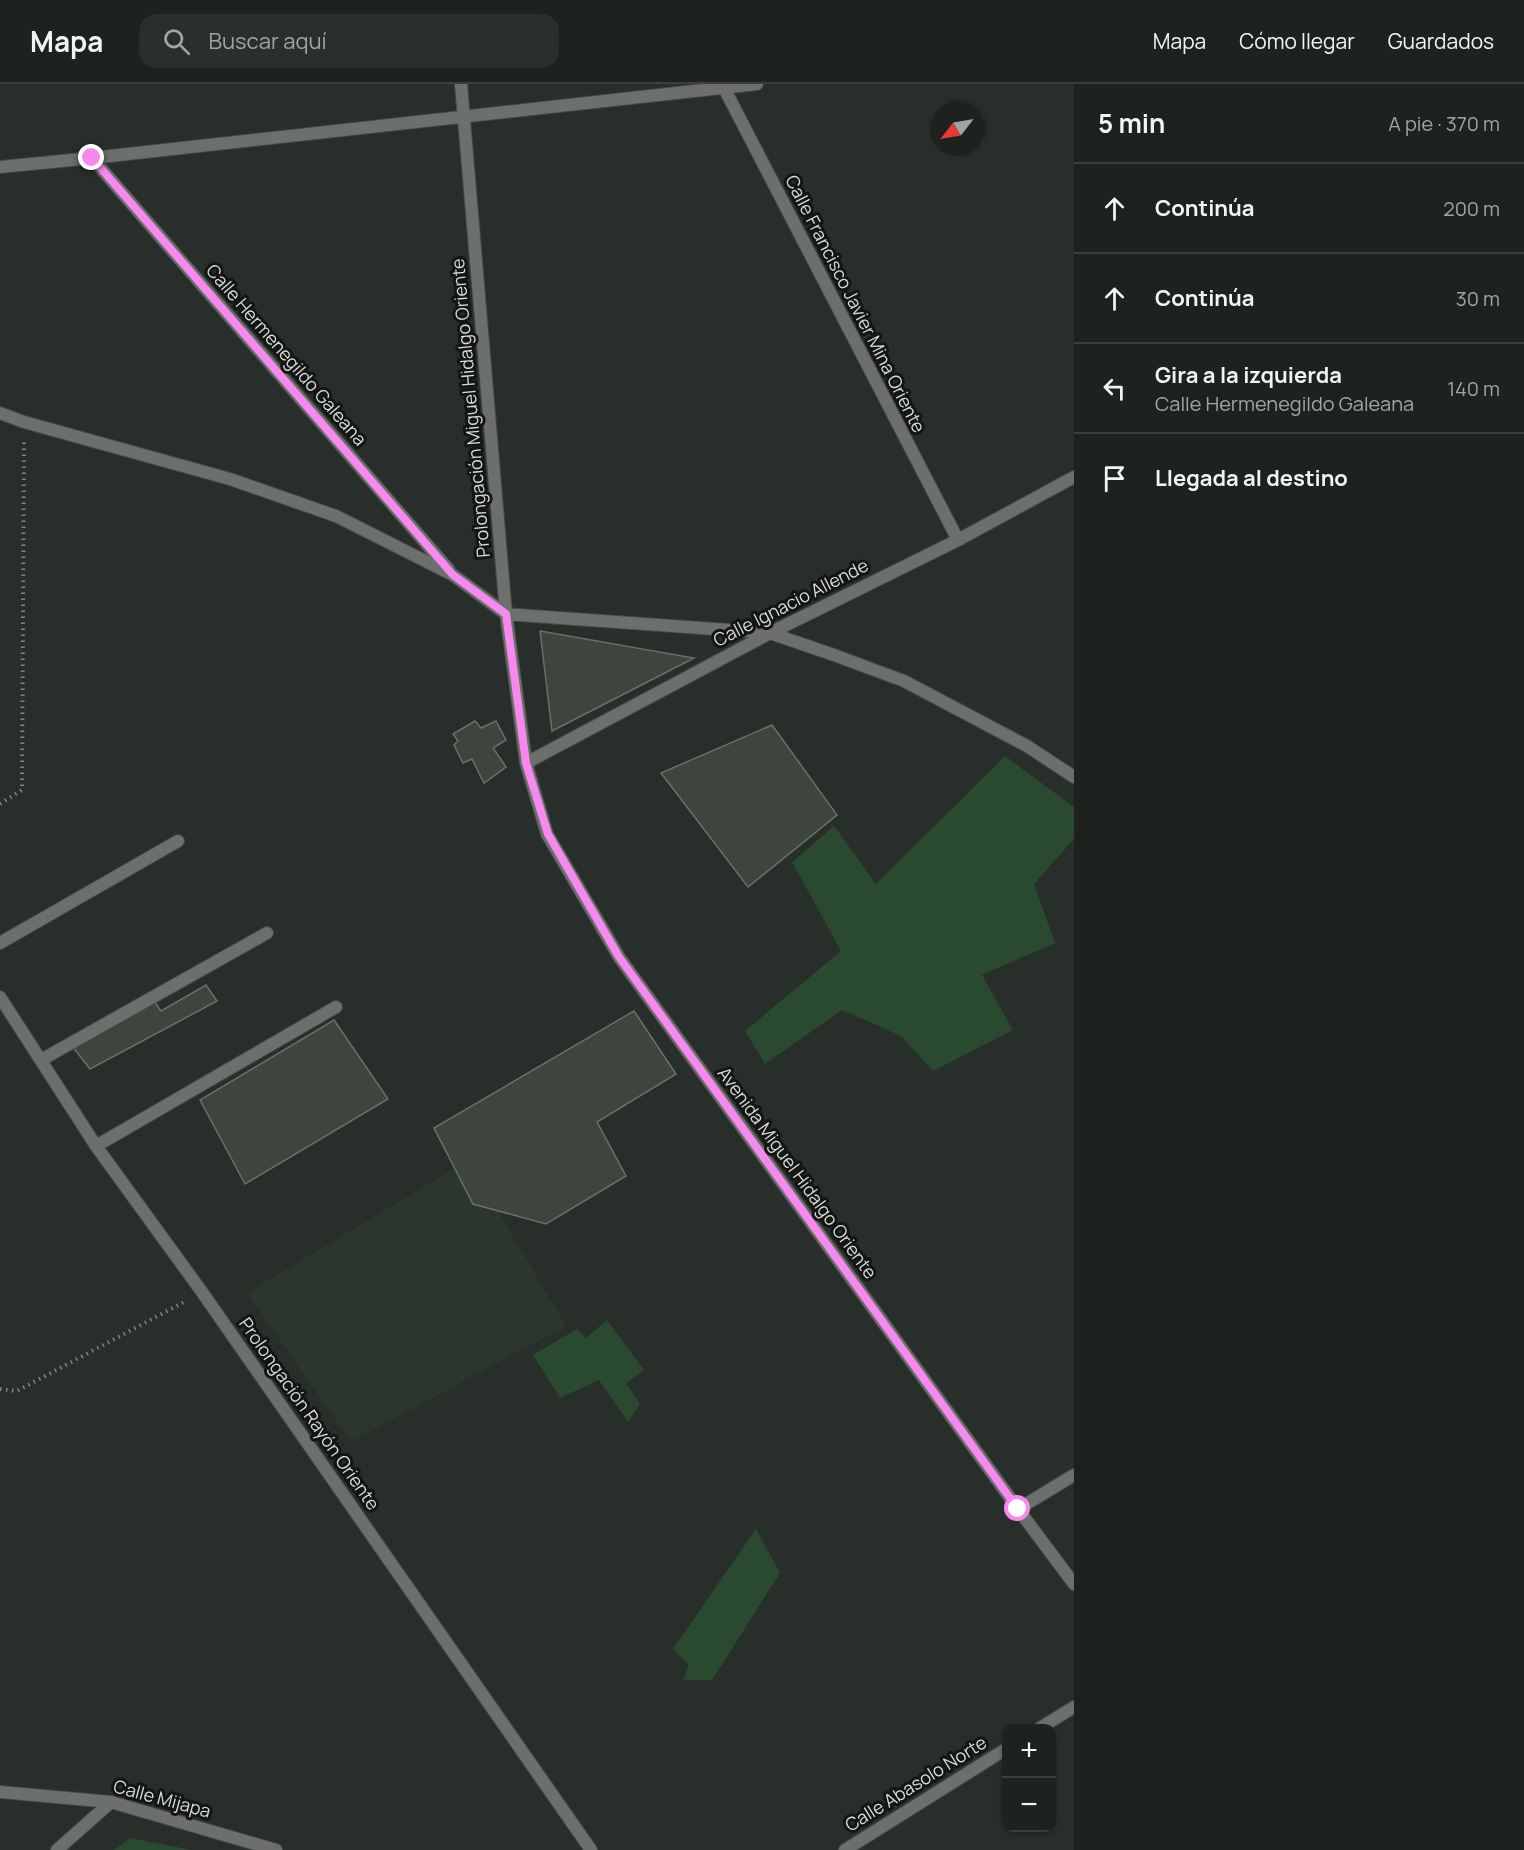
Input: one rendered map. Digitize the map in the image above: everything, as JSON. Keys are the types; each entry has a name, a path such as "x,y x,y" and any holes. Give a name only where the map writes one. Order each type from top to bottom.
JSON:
{"street":[{"name":"Prolongación Miguel Hidalgo Oriente","path":"462,84 506,614 526,763"},
{"path":"0,167 464,117 722,86 757,84"},
{"name":"Calle Francisco Javier Mina Oriente","path":"722,86 958,540"},
{"name":"Calle Hermenegildo Galeana","path":"92,158 453,575"},
{"name":"Calle Hermenegildo Galeana","path":"0,413 24,422 230,478 336,516 453,575 506,614"},
{"name":"Calle Ignacio Allende","path":"526,763 770,633 958,540 1074,477"},
{"path":"506,614 770,633 904,681 1027,746 1074,777"},
{"name":"Avenida Miguel Hidalgo Oriente","path":"526,763 548,834 619,957 1074,1584"},
{"path":"0,943 178,841"},
{"path":"41,1060 267,933"},
{"name":"Prolongación Rayón Oriente","path":"0,997 96,1146 202,1292 591,1850"},
{"path":"96,1146 336,1007"},
{"path":"1018,1509 1074,1475"},
{"path":"1046,1724 1074,1707"},
{"name":"Calle Abasolo Norte","path":"845,1850 1002,1752"},
{"name":"Calle Mijapa","path":"0,1792 111,1802 276,1850"},
{"path":"57,1850 111,1802"}],"path":[{"path":"0,804 22,790 24,422"},
{"path":"0,1389 17,1391 202,1292"}],"shaded area":[{"path":"468,1160 566,1326 351,1442 247,1293"}],"green space":[{"path":"1005,756 1074,807 1074,839 1034,884 1055,943 982,975 1013,1030 933,1071 901,1036 842,1010 765,1064 745,1031 841,951 792,862 834,826 876,884"},
{"path":"607,1320 644,1370 626,1383 640,1404 628,1422 599,1380 560,1398 533,1355 577,1329 586,1338"},
{"path":"756,1529 780,1573 712,1680 683,1680 689,1665 673,1649"},
{"path":"130,1838 192,1850 114,1850"}],"building":[{"path":"540,631 694,658 552,731"},
{"path":"475,721 481,728 496,721 506,740 493,748 506,767 484,783 472,759 463,763 454,745 458,741 453,734"},
{"path":"772,725 837,815 748,887 661,773"},
{"path":"206,985 217,1001 90,1069 72,1046 152,998 161,1011"},
{"path":"634,1011 676,1074 597,1122 626,1176 546,1224 473,1204 434,1128"},
{"path":"334,1020 388,1099 245,1184 200,1100"}],"route":[{"path":"92,158 453,575 506,614 526,763 548,834 577,888 619,957 1018,1509"}]}
